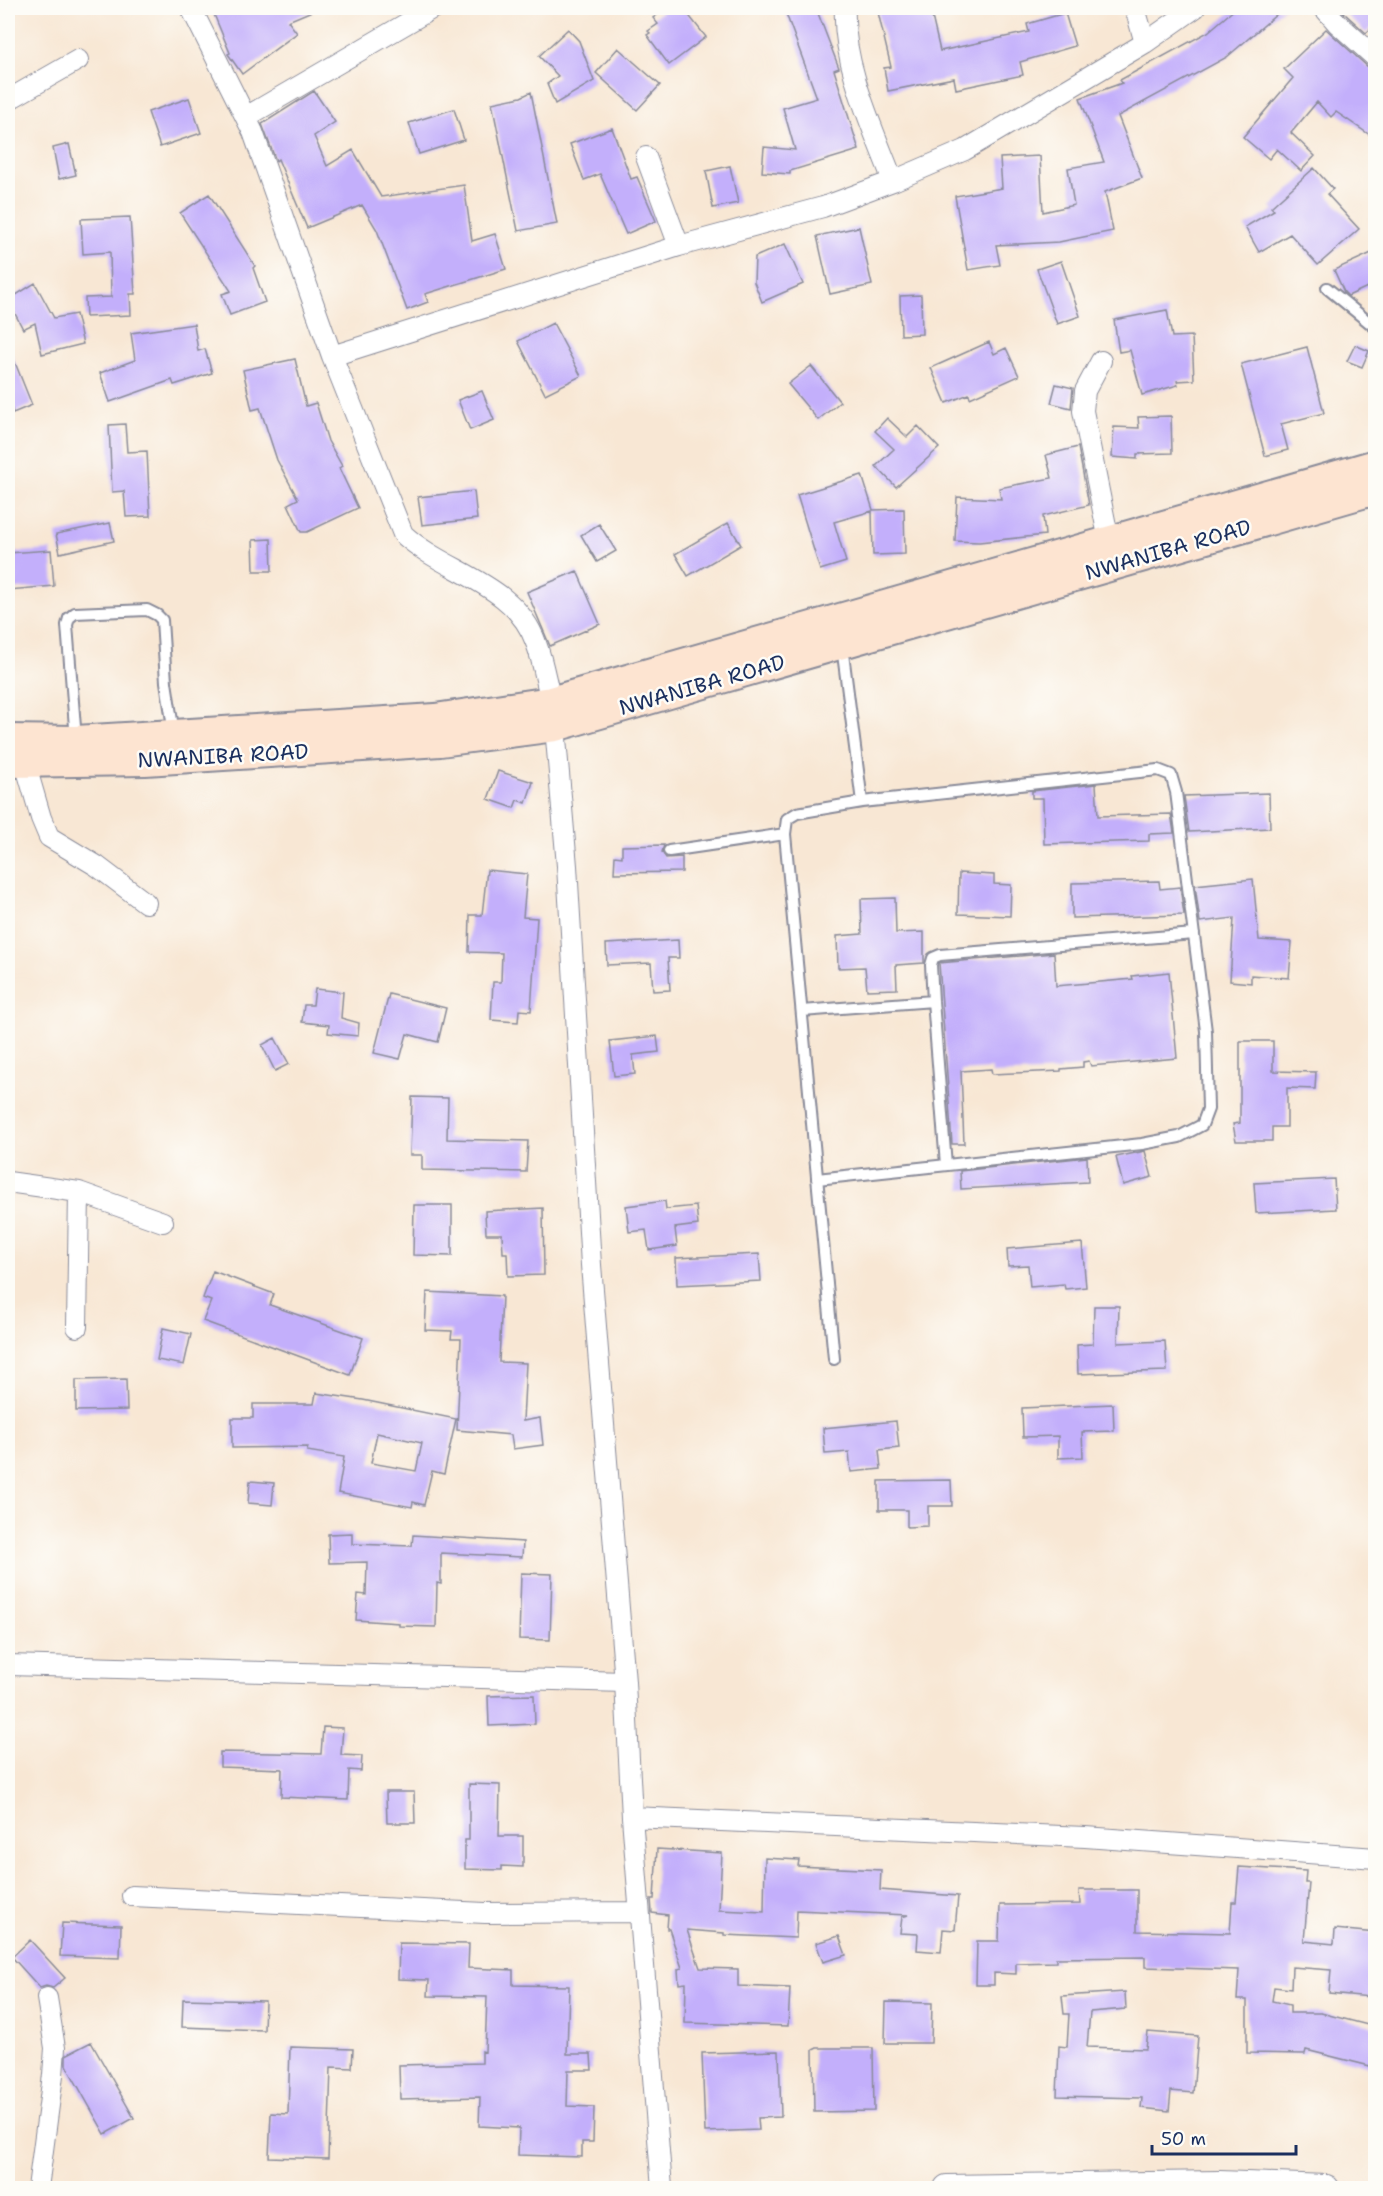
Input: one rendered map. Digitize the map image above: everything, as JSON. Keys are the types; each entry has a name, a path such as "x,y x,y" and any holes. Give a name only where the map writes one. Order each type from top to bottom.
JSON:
{"main road":[{"path":"8,739 76,740 435,718 553,714 1109,541 1376,464"},
{"name":"NWANIBA ROAD","path":"16,763 145,761 440,742 842,645 1376,490"}],"street":[{"path":"191,8 253,132 332,356 403,534 416,546 502,595 523,618 536,642 553,714 567,866 591,1265 625,1682 632,1817 662,2188"},
{"path":"246,117 433,8"},
{"path":"845,8 844,24 848,53 893,181"},
{"path":"1135,8 1145,43"},
{"path":"332,356 679,246 823,207 893,181 965,150 1145,43 1195,8"},
{"path":"1324,8 1337,23 1376,58"},
{"path":"8,100 78,60"},
{"path":"646,157 679,246"},
{"path":"1101,362 1085,391 1083,411 1109,541"},
{"path":"16,763 49,837 97,866 146,903"},
{"path":"8,1182 79,1192 163,1222"},
{"path":"77,1327 79,1192"},
{"path":"8,1665 625,1682"},
{"path":"632,1817 1085,1837 1376,1858"},
{"path":"132,1896 485,1913 639,1912"},
{"path":"38,2188 55,2048 46,1998"},
{"path":"947,2188 1220,2184 1326,2188"}],"lane":[{"path":"1327,288 1376,328"},
{"path":"76,740 67,625 69,618 75,614 85,613 147,610 162,620 166,682 174,734"},
{"path":"842,645 862,802"},
{"path":"817,1179 1142,1144 1179,1137 1202,1125 1208,1109 1206,1030 1176,792 1171,775 1158,770 862,802 797,813 787,819 785,834 802,1011 817,1179 834,1359"},
{"path":"669,851 785,834"},
{"path":"946,1165 930,965 933,958 940,955 1194,934"},
{"path":"802,1011 933,1001"}],"building":[{"path":"223,8 319,8 288,21 297,33 242,74 228,54 230,53 213,12"},
{"path":"667,8 683,8 706,37 669,65 647,35 650,33 648,31 658,24 653,18"},
{"path":"784,8 816,8 839,68 834,70 859,150 790,171 790,174 762,172 764,147 795,150 783,108 817,98"},
{"path":"877,8 930,8 940,51 1029,32 1027,24 1065,13 1075,46 1020,62 1023,75 956,89 954,78 888,91 884,68 891,67"},
{"path":"1236,8 1284,8 1227,57 1118,116 1142,178 1105,192 1113,231 1059,242 996,245 1000,265 968,270 955,196 1002,188 1000,158 1040,156 1043,212 1074,205 1068,168 1104,162 1080,98 1122,83 1120,80 1208,32"},
{"path":"1348,8 1376,8 1376,24 1366,33 1343,12"},
{"path":"568,29 579,41 594,81 555,104 547,84 558,76 539,56"},
{"path":"1326,29 1368,67 1376,70 1376,128 1370,135 1336,112 1331,117 1317,102 1291,133 1315,156 1301,171 1277,149 1269,159 1243,137 1293,78 1284,69"},
{"path":"618,48 660,85 637,110 596,73"},
{"path":"314,91 335,122 314,136 327,166 353,150 381,197 464,185 472,241 495,234 506,269 425,294 428,302 407,310 377,230 362,205 307,228 278,159 276,161 262,124"},
{"path":"531,92 557,224 518,231 492,103 521,97"},
{"path":"189,98 201,133 160,147 148,112"},
{"path":"454,109 464,140 419,154 409,123"},
{"path":"612,128 631,179 637,177 656,221 626,234 600,174 584,180 570,144"},
{"path":"69,144 76,175 59,179 53,148"},
{"path":"730,166 738,203 713,208 706,171"},
{"path":"1314,168 1333,189 1327,194 1359,229 1318,265 1290,234 1259,252 1245,227 1274,210 1271,207"},
{"path":"209,194 255,266 253,268 265,302 230,315 222,294 231,291 180,213"},
{"path":"130,217 135,294 130,294 131,315 86,317 85,298 111,297 110,252 83,254 81,219"},
{"path":"859,227 872,285 830,294 817,236"},
{"path":"785,244 803,284 762,302 754,282 755,257"},
{"path":"1376,251 1376,283 1348,296 1334,270"},
{"path":"1061,261 1080,316 1057,324 1037,269"},
{"path":"35,283 54,318 76,314 83,344 42,354 35,323 23,329 8,300"},
{"path":"921,295 922,334 901,335 900,296"},
{"path":"1167,310 1172,337 1192,336 1194,380 1177,381 1178,385 1142,395 1130,350 1119,352 1114,320"},
{"path":"553,323 581,376 545,394 518,341"},
{"path":"194,324 198,351 205,349 212,373 174,385 172,380 110,402 100,373 135,360 131,333"},
{"path":"989,342 994,354 1006,348 1019,376 970,398 969,394 946,403 931,368"},
{"path":"8,345 32,405 13,413 8,399"},
{"path":"1355,345 1369,351 1362,367 1347,361"},
{"path":"1307,347 1324,413 1281,424 1288,450 1265,456 1241,364"},
{"path":"295,359 306,406 316,403 328,441 342,466 339,468 358,508 307,532 301,532 288,504 298,499 277,460 260,408 252,410 243,370"},
{"path":"811,366 840,402 818,420 788,384"},
{"path":"1056,384 1073,388 1071,408 1051,403"},
{"path":"482,391 494,420 470,430 458,400"},
{"path":"1171,416 1172,453 1137,454 1137,459 1112,457 1114,427 1139,428 1138,417"},
{"path":"887,418 907,437 918,426 939,448 896,487 876,466 894,449 875,431"},
{"path":"125,424 127,452 147,451 150,516 126,517 124,491 112,492 109,425"},
{"path":"1078,447 1089,505 1043,516 1045,535 979,542 955,541 957,497 1001,499 999,488 1052,478 1046,455"},
{"path":"862,475 873,510 904,509 905,554 873,555 872,511 834,522 846,562 820,570 797,495"},
{"path":"474,491 477,519 422,525 418,497"},
{"path":"110,523 114,541 60,553 56,534"},
{"path":"728,523 741,545 688,576 675,554"},
{"path":"599,524 616,551 597,562 581,535"},
{"path":"271,539 272,571 254,571 253,540"},
{"path":"51,550 54,586 8,590 8,553"},
{"path":"577,571 600,624 550,646 527,592"},
{"path":"498,771 533,782 526,803 517,800 514,808 488,799"},
{"path":"1096,784 1098,816 1171,814 1174,833 1149,834 1149,841 1044,844 1043,798 1032,798 1032,791"},
{"path":"1269,793 1270,828 1189,832 1184,796"},
{"path":"664,845 662,852 666,858 682,857 682,872 614,873 615,856 622,857 622,846"},
{"path":"487,870 527,874 523,917 537,918 531,1011 519,1010 518,1022 491,1020 493,982 501,982 502,953 469,952 470,915 482,915"},
{"path":"959,873 994,875 994,884 1011,885 1010,916 958,914"},
{"path":"1253,879 1259,940 1292,942 1289,978 1251,975 1251,983 1230,981 1234,918 1200,922 1195,885"},
{"path":"1159,881 1160,889 1180,887 1184,915 1072,918 1072,883"},
{"path":"895,898 896,933 924,932 924,963 896,965 897,989 867,990 865,967 838,968 837,936 862,934 861,899"},
{"path":"678,940 679,958 668,958 670,990 653,991 651,963 607,965 606,944"},
{"path":"1054,953 1056,986 1133,979 1132,976 1169,972 1177,1058 1091,1066 1089,1061 1083,1062 1083,1067 1061,1069 1061,1071 992,1074 991,1069 961,1071 964,1144 952,1144 939,963"},
{"path":"315,989 343,992 341,1018 359,1023 358,1036 328,1033 329,1025 302,1022 304,1005 313,1005"},
{"path":"389,994 446,1008 438,1042 407,1034 400,1059 374,1053"},
{"path":"657,1036 659,1052 633,1055 635,1074 614,1076 610,1041"},
{"path":"275,1038 289,1064 275,1071 262,1045"},
{"path":"1240,1041 1273,1041 1273,1071 1316,1072 1315,1089 1287,1088 1287,1127 1272,1127 1272,1141 1236,1141 1233,1124 1240,1123"},
{"path":"412,1097 448,1098 447,1139 528,1141 526,1172 422,1170 422,1155 410,1155"},
{"path":"1145,1151 1152,1177 1123,1185 1116,1157"},
{"path":"1087,1157 1088,1182 961,1189 960,1171"},
{"path":"1334,1179 1336,1209 1256,1213 1254,1183"},
{"path":"665,1201 666,1209 696,1206 698,1225 675,1228 677,1246 649,1250 646,1230 629,1232 626,1206"},
{"path":"414,1205 452,1205 452,1256 413,1255"},
{"path":"543,1208 544,1275 508,1276 507,1253 503,1253 502,1234 486,1234 485,1211"},
{"path":"1082,1243 1086,1287 1065,1289 1064,1284 1030,1287 1028,1265 1008,1266 1007,1249"},
{"path":"759,1254 761,1281 677,1285 676,1258"},
{"path":"213,1271 274,1294 270,1305 363,1338 350,1375 203,1321 211,1301 203,1298"},
{"path":"427,1292 502,1296 499,1362 526,1363 523,1421 540,1418 543,1445 513,1449 511,1435 457,1430 461,1339 451,1339 452,1331 425,1330"},
{"path":"1094,1306 1119,1306 1118,1343 1165,1341 1167,1371 1078,1374 1077,1345 1093,1344"},
{"path":"163,1328 191,1334 184,1365 157,1360"},
{"path":"126,1379 127,1410 76,1411 76,1380"},
{"path":"316,1393 456,1419 444,1474 432,1471 424,1505 413,1502 412,1507 338,1493 344,1457 307,1451 308,1447 232,1448 232,1418 253,1418 253,1404 314,1404","holes":["377,1433 422,1443 416,1471 371,1463"]},
{"path":"1113,1404 1114,1431 1082,1432 1083,1457 1058,1458 1058,1436 1023,1437 1022,1408"},
{"path":"896,1421 899,1448 879,1450 881,1469 851,1472 849,1452 825,1454 823,1428"},
{"path":"951,1480 952,1506 928,1506 928,1526 907,1527 907,1510 879,1510 879,1481"},
{"path":"250,1481 274,1483 272,1505 248,1503"},
{"path":"352,1533 352,1544 412,1546 413,1535 523,1542 522,1557 441,1553 441,1584 437,1583 436,1627 399,1626 399,1623 356,1620 358,1594 366,1595 367,1562 329,1563 328,1534"},
{"path":"521,1573 552,1574 550,1640 519,1639"},
{"path":"534,1695 535,1724 489,1726 488,1696"},
{"path":"323,1727 343,1728 341,1755 362,1756 361,1771 349,1770 348,1800 281,1797 282,1769 220,1767 220,1752 321,1754"},
{"path":"469,1784 500,1785 499,1836 523,1836 523,1867 502,1866 502,1870 465,1869 465,1840 469,1840"},
{"path":"386,1792 414,1792 415,1823 387,1823"},
{"path":"657,1849 722,1853 719,1910 764,1912 765,1858 799,1860 798,1866 881,1870 880,1890 958,1896 955,1930 943,1929 941,1952 917,1950 918,1934 900,1933 902,1917 908,1915 797,1910 796,1938 724,1935 724,1933 687,1930 700,1968 738,1969 738,1986 790,1988 788,2026 685,2023 686,1983 679,1984 678,1969 682,1968 669,1929 667,1929 668,1915 652,1913 651,1899 654,1899"},
{"path":"1239,1867 1306,1871 1305,1883 1309,1883 1304,1941 1334,1944 1335,1929 1376,1933 1370,1997 1329,1993 1331,1970 1292,1967 1291,1989 1274,1987 1272,2001 1290,2005 1290,2013 1321,2013 1376,2027 1376,2044 1370,2066 1306,2050 1305,2054 1247,2053 1247,2000 1237,2000 1239,1970 1145,1967 1145,1957 1056,1958 1056,1962 1016,1963 1016,1974 994,1973 994,1985 976,1985 977,1941 999,1941 1000,1905 1080,1904 1079,1890 1137,1890 1137,1931 1230,1933 1232,1902 1236,1902"},
{"path":"62,1923 121,1925 120,1958 60,1956"},
{"path":"839,1936 846,1955 823,1962 816,1943"},
{"path":"30,1940 65,1978 53,1988 46,1986 40,1988 12,1957"},
{"path":"399,1943 469,1944 468,1968 513,1970 513,1985 569,1986 567,2054 591,2054 592,2070 568,2070 567,2106 594,2107 593,2142 582,2142 582,2157 518,2155 519,2128 479,2126 480,2097 400,2099 399,2065 482,2063 482,2051 485,2052 487,1997 428,1996 429,1980 398,1979"},
{"path":"1125,1992 1126,2009 1090,2012 1087,2047 1146,2049 1148,2032 1198,2036 1193,2093 1171,2091 1169,2111 1141,2108 1142,2098 1057,2096 1059,2046 1067,2047 1069,2014 1064,2014 1062,1996"},
{"path":"183,1999 265,2001 264,2030 182,2027"},
{"path":"886,2002 932,2003 931,2043 885,2043"},
{"path":"91,2042 134,2118 105,2134 66,2065 66,2055"},
{"path":"290,2047 353,2049 352,2068 331,2067 328,2159 269,2157 271,2113 288,2114"},
{"path":"817,2048 873,2048 874,2111 814,2112 813,2050"},
{"path":"779,2051 781,2117 758,2118 759,2130 705,2132 702,2053"}]}
